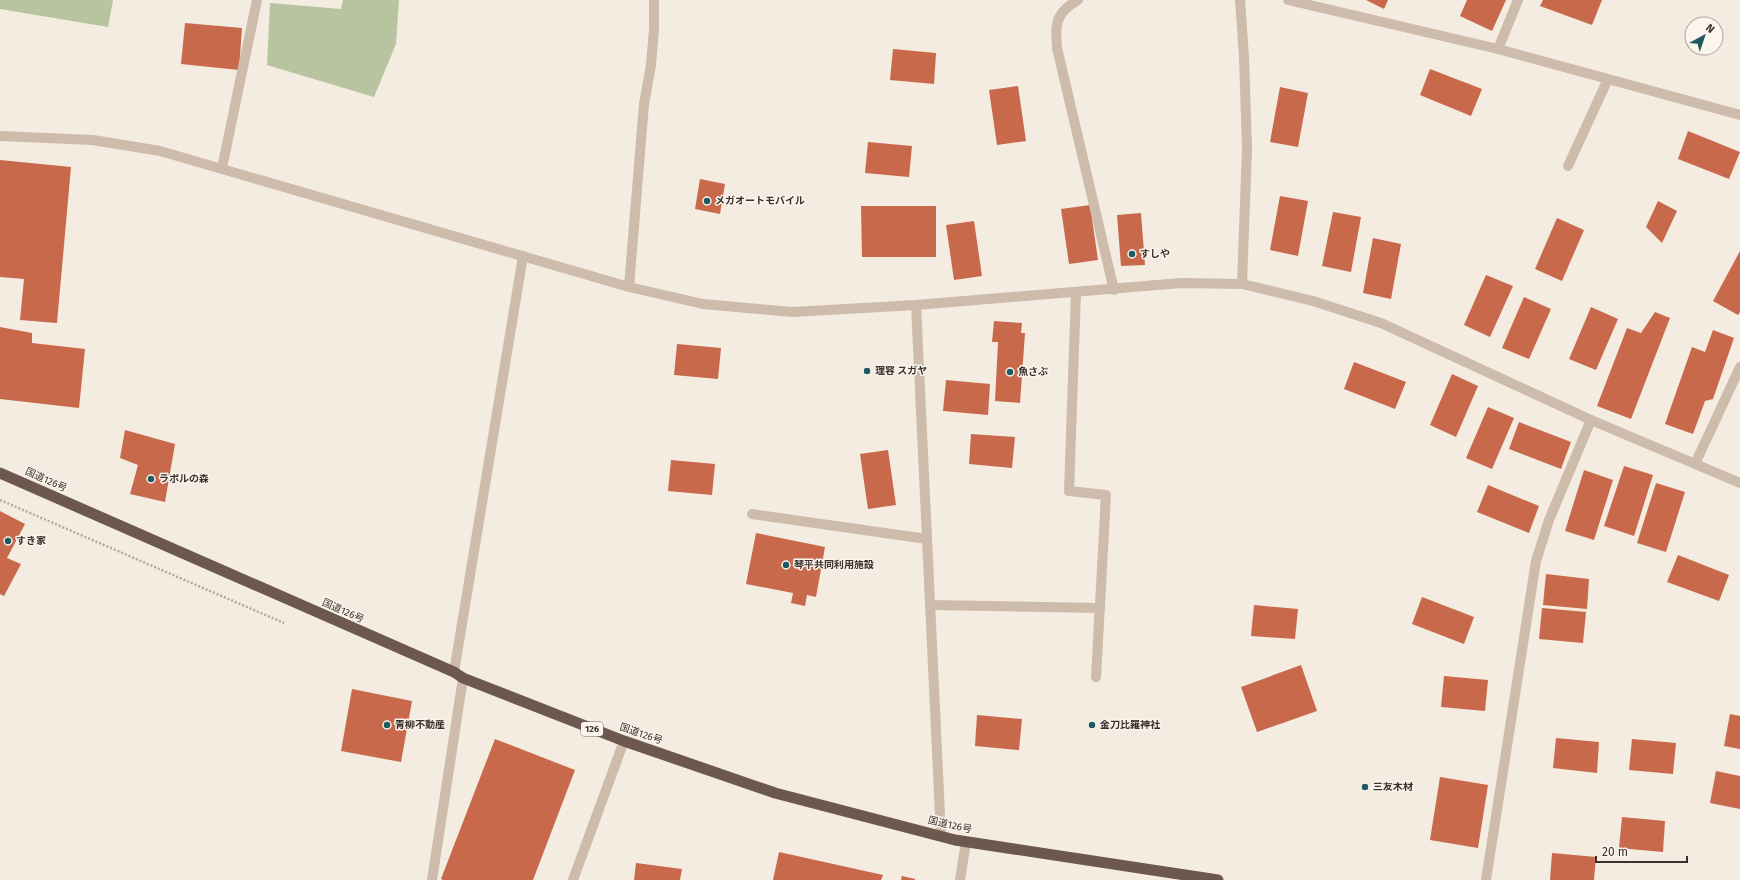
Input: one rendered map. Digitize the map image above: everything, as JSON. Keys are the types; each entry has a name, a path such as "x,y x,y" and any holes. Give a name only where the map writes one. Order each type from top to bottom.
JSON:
{"highway":[{"name":"国道126号","path":"0,473 458,675 624,741 775,793 966,842 1218,880"}],"street":[{"path":"222,168 257,0"},
{"path":"629,287 644,104 651,65 654,29 654,0"},
{"path":"1078,0 1069,5 1060,16 1055,28 1057,48 1114,290"},
{"path":"1240,0 1244,57 1247,148 1242,284"},
{"path":"1288,0 1498,49 1740,115"},
{"path":"1498,49 1518,0"},
{"path":"1568,166 1608,79"},
{"path":"0,136 93,140 160,151 629,287 702,304 792,312 916,306 1181,284 1242,284 1313,301 1381,323 1591,420 1740,483"},
{"path":"432,880 458,675 523,256"},
{"path":"1076,293 1070,491 1106,495 1096,677"},
{"path":"916,306 941,836"},
{"path":"1695,464 1740,368"},
{"path":"1486,880 1536,561 1548,520 1591,420"},
{"path":"752,514 927,539"},
{"path":"930,605 1100,608"},
{"path":"573,880 624,741"},
{"path":"960,880 966,842"}],"path":[{"path":"0,500 284,624"}],"green space":[{"path":"0,0 113,0 108,27 0,9"},
{"path":"343,0 399,0 396,44 374,97 267,65 270,3 341,9"}],"building":[{"path":"1366,0 1388,0 1384,9"},
{"path":"1467,0 1506,0 1492,31 1460,16"},
{"path":"1543,0 1602,0 1592,25 1540,6"},
{"path":"185,23 242,28 239,70 181,64"},
{"path":"893,49 936,53 934,84 890,80"},
{"path":"1430,69 1482,89 1471,116 1420,95"},
{"path":"1018,86 1026,141 997,145 989,90"},
{"path":"1280,87 1308,93 1298,147 1270,142"},
{"path":"1688,131 1740,152 1729,179 1678,159"},
{"path":"868,142 912,146 909,177 865,173"},
{"path":"0,160 71,167 57,323 20,320 24,279 0,277"},
{"path":"700,179 725,184 720,214 695,209"},
{"path":"1280,196 1308,201 1298,256 1270,250"},
{"path":"1658,201 1677,211 1662,243 1646,227"},
{"path":"1090,205 1098,260 1069,264 1061,209"},
{"path":"861,206 936,206 936,257 862,257"},
{"path":"1333,212 1361,217 1351,272 1322,266"},
{"path":"1141,213 1145,265 1121,266 1117,215"},
{"path":"1557,218 1584,230 1562,281 1535,269"},
{"path":"974,221 982,276 954,280 946,225"},
{"path":"1373,238 1401,244 1391,299 1363,293"},
{"path":"1740,251 1740,312 1738,315 1713,301"},
{"path":"1486,275 1513,286 1490,337 1464,325"},
{"path":"1524,297 1551,309 1529,359 1502,348"},
{"path":"1591,307 1618,319 1596,370 1569,359"},
{"path":"1655,312 1670,318 1631,419 1597,406 1627,328 1641,333"},
{"name":"魚さぶ","path":"994,321 1022,323 1021,333 1025,333 1020,403 995,401 998,342 992,342"},
{"path":"0,327 32,333 32,343 85,349 79,408 0,399"},
{"path":"1713,330 1734,338 1713,399 1705,401 1693,434 1665,424 1692,347 1705,352"},
{"path":"677,344 721,348 718,379 674,375"},
{"path":"1354,362 1406,382 1395,409 1344,389"},
{"path":"1452,374 1478,386 1456,437 1430,425"},
{"path":"946,380 990,384 988,415 943,411"},
{"path":"1488,407 1514,418 1492,469 1466,458"},
{"path":"1519,422 1571,442 1561,469 1509,449"},
{"name":"ラポルの森","path":"125,430 175,444 165,502 130,494 138,465 120,458"},
{"path":"971,434 1015,437 1012,468 969,464"},
{"path":"888,450 896,505 868,509 860,454"},
{"path":"671,460 715,464 712,495 668,491"},
{"path":"1624,466 1653,475 1634,536 1604,526"},
{"path":"1584,470 1613,480 1594,540 1565,531"},
{"path":"1656,483 1685,492 1666,552 1637,543"},
{"path":"1488,485 1539,506 1529,533 1477,512"},
{"name":"すき家","path":"0,511 25,524 7,558 21,564 4,596 0,594"},
{"name":"琴平共同利用施設","path":"756,533 825,547 816,597 807,595 805,606 791,603 793,593 746,584"},
{"path":"1678,555 1729,575 1719,601 1667,582"},
{"path":"1546,574 1589,579 1587,609 1543,605"},
{"path":"1422,597 1474,617 1464,644 1412,624"},
{"path":"1254,605 1298,609 1295,639 1251,636"},
{"path":"1542,608 1586,612 1583,643 1539,639"},
{"path":"1301,665 1317,711 1257,732 1241,687"},
{"path":"1444,676 1488,680 1485,711 1441,707"},
{"path":"352,689 412,701 401,762 341,751"},
{"path":"1730,714 1740,716 1740,749 1724,746"},
{"path":"977,715 1022,719 1019,750 975,746"},
{"path":"1556,738 1599,742 1597,773 1553,768"},
{"path":"495,739 575,770 533,880 443,880 441,879"},
{"path":"1632,739 1676,743 1673,774 1629,770"},
{"path":"1716,771 1740,776 1740,809 1710,803"},
{"path":"1440,777 1488,785 1478,848 1430,840"},
{"path":"1622,817 1665,821 1663,852 1619,848"},
{"path":"779,852 883,875 881,880 773,880"},
{"path":"1552,853 1596,857 1594,880 1550,880"},
{"path":"636,863 682,869 680,880 634,880"},
{"path":"902,876 915,879 915,880 901,880"}],"place":[{"name":"メガオートモバイル","path":"707,201"},
{"name":"すしや","path":"1132,254"},
{"name":"理容 スガヤ","path":"867,371"},
{"name":"魚さぶ","path":"1010,372"},
{"name":"ラポルの森","path":"151,479"},
{"name":"すき家","path":"8,541"},
{"name":"琴平共同利用施設","path":"786,565"},
{"name":"青柳不動産","path":"387,725"},
{"name":"金刀比羅神社","path":"1092,725"},
{"name":"三友木材","path":"1365,787"}]}
